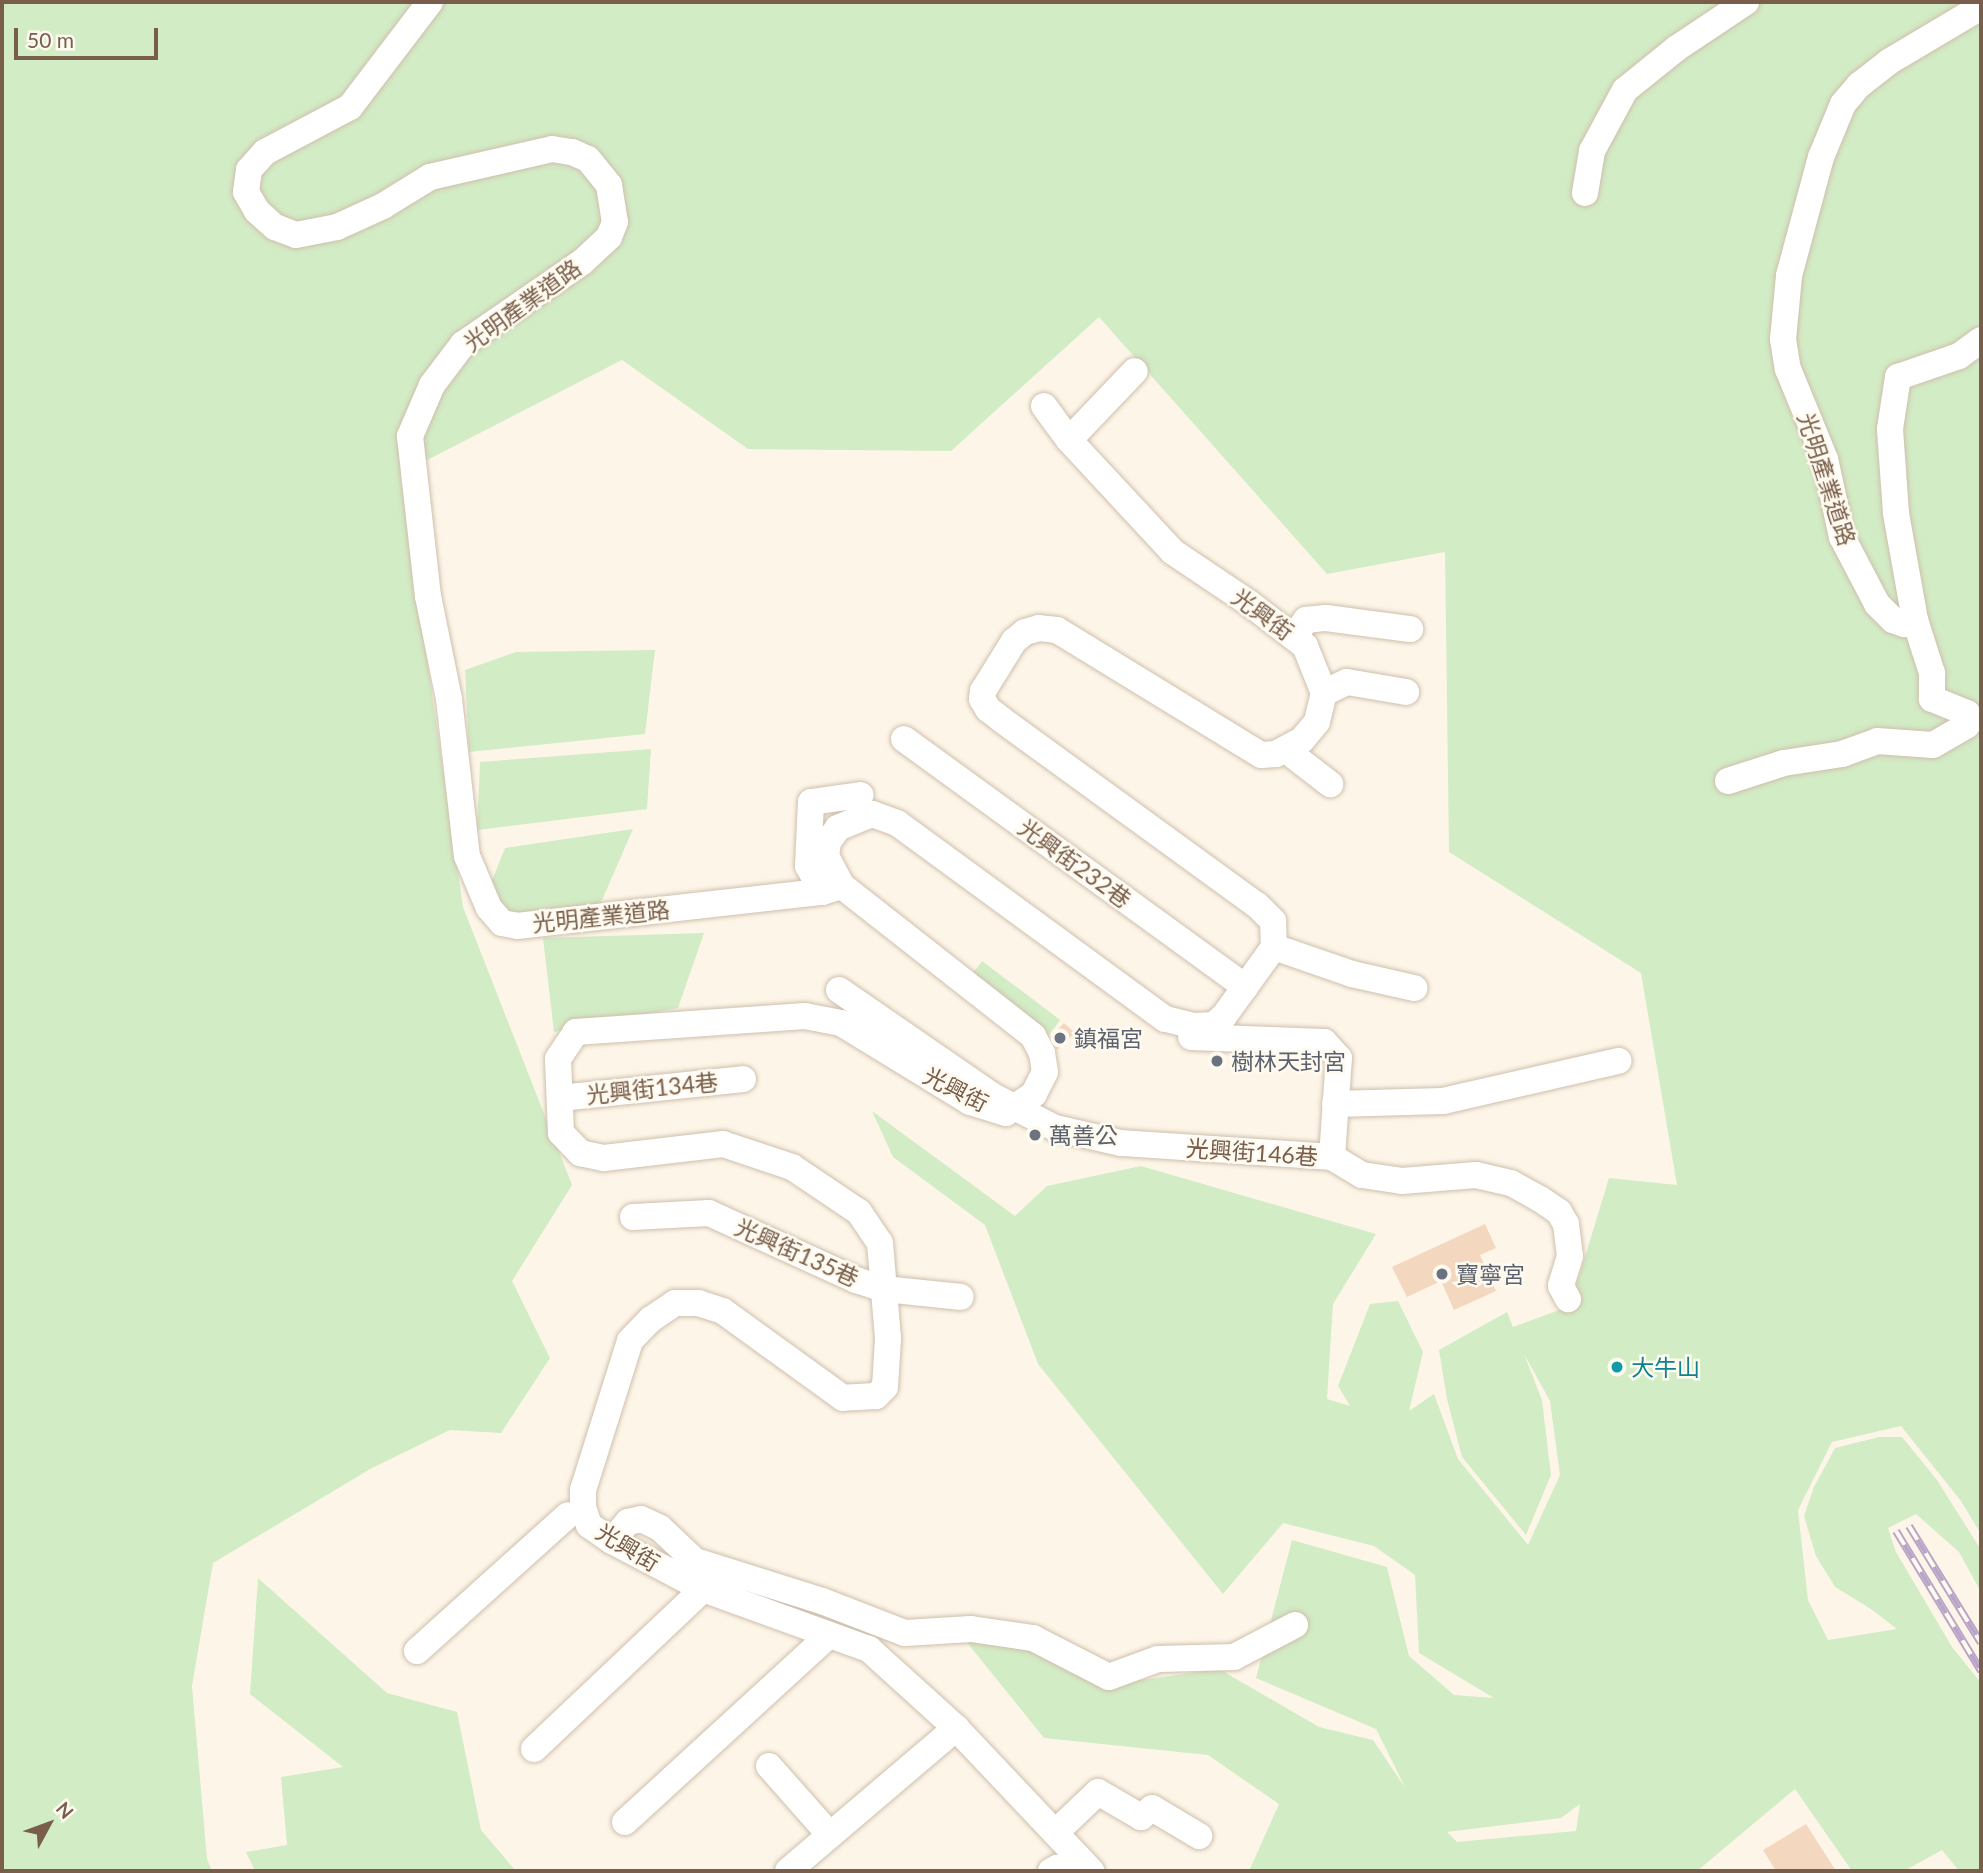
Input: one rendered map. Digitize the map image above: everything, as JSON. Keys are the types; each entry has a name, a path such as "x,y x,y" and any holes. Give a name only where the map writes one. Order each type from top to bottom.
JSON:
{"street":[{"name":"光明產業道路","path":"430,2 350,107 265,152 249,170 246,192 257,211 275,227 296,235 337,227 383,206 430,177 552,149 572,152 589,159 609,186 615,222 609,237 582,262 463,344 432,385 410,436 428,596 449,699 467,856 489,908 502,923 517,926 832,889"},
{"path":"1585,193 1592,151 1625,90 1677,48 1746,2"},
{"name":"光明產業道路","path":"1915,620 1904,624 1893,620 1882,609 1842,537 1825,459 1788,369 1783,339 1789,276 1822,157 1843,104 1859,85 1890,61 1981,6"},
{"path":"1728,781 1784,763 1842,754 1877,741 1933,745 1968,725 1966,713 1948,708 1932,699 1931,673 1915,620 1896,513 1891,441 1898,377 1959,356 1981,340"},
{"path":"1069,440 1135,371"},
{"name":"光興街","path":"1044,406 1069,440 1173,552 1305,646 1324,693"},
{"path":"1294,637 1306,620 1326,618 1410,629"},
{"path":"1406,692 1347,682 1324,693 1317,722 1303,740 1286,750 1261,755 1057,630 1039,628 1025,632 1014,641 983,691 982,699 988,709 1002,720 1257,905 1273,921 1274,947 1352,974 1414,988"},
{"name":"光興街232巷","path":"904,739 1245,987"},
{"path":"1286,750 1330,784"},
{"path":"832,889 808,866 811,802 861,795"},
{"name":"光興街","path":"1091,1871 956,1728 869,1649 703,1590 612,1541 589,1525 583,1507 583,1490 630,1341 651,1319 675,1303 699,1303 723,1311 843,1398 876,1396 886,1387 889,1374 884,1289 880,1243 859,1212 792,1167 723,1144 604,1158 580,1153 561,1133 558,1059 576,1032 805,1016 841,1023 970,1102 1006,1113 1015,1110 1034,1094 1045,1072 1042,1053 1033,1036 832,889 826,856 828,842 838,828 872,814 883,816 1165,1018 1194,1026 1214,1025 1274,947"},
{"path":"839,990 1015,1110"},
{"name":"光興街146巷","path":"1015,1110 1055,1128 1121,1143 1332,1157 1339,1058 1324,1042 1175,1036 1165,1018"},
{"path":"1335,1104 1443,1101 1618,1061"},
{"name":"光興街134巷","path":"560,1098 743,1079"},
{"path":"1332,1157 1362,1175 1402,1181 1476,1175 1511,1183 1540,1199 1559,1212 1566,1224 1570,1256 1561,1286 1568,1299"},
{"name":"光興街135巷","path":"633,1217 709,1213 856,1280 884,1289 961,1297"},
{"path":"417,1651 568,1515"},
{"path":"612,1541 628,1522 642,1519 660,1528 695,1561 822,1601 905,1633 971,1629 1033,1637 1081,1665 1109,1677 1158,1659 1234,1657 1295,1625"},
{"path":"534,1749 703,1590"},
{"path":"625,1822 828,1636"},
{"path":"788,1871 956,1728"},
{"path":"769,1766 830,1835"},
{"path":"1056,1832 1098,1791 1141,1818 1152,1808 1199,1836"},
{"path":"1051,1871 1057,1868 1061,1871"}],"green space":[{"path":"2,2 1981,2 1981,1534 1961,1501 1901,1426 1832,1442 1798,1510 1808,1600 1828,1640 1897,1629 1835,1587 1816,1556 1804,1516 1814,1487 1835,1448 1879,1437 1902,1437 1937,1480 1981,1550 1981,1592 1959,1552 1916,1514 1888,1528 1896,1552 1952,1647 1981,1683 1981,1871 1959,1871 1942,1850 1904,1871 1852,1871 1795,1789 1697,1871 1249,1871 1279,1804 1208,1755 1044,1738 965,1640 1034,1648 1120,1683 1219,1669 1319,1727 1373,1740 1406,1789 1376,1729 1256,1678 1292,1540 1387,1567 1409,1656 1454,1695 1494,1698 1419,1653 1415,1575 1374,1546 1283,1523 1223,1594 1038,1364 985,1225 893,1157 872,1111 1015,1216 1047,1186 1141,1166 1376,1234 1333,1304 1327,1399 1350,1406 1338,1386 1370,1304 1398,1301 1423,1352 1409,1411 1434,1394 1458,1459 1528,1545 1560,1475 1550,1401 1524,1354 1542,1400 1551,1475 1526,1535 1462,1457 1447,1399 1439,1350 1507,1312 1513,1327 1570,1306 1609,1178 1677,1185 1641,973 1449,852 1445,552 1327,574 1099,317 951,451 748,449 622,360 400,474 463,907 572,1185 512,1281 550,1358 501,1433 450,1430 372,1468 213,1563 192,1686 207,1859 212,1871 2,1871","holes":["1580,1804 1576,1831 1457,1842 1447,1832 1561,1818"]},
{"path":"655,650 645,734 469,752 465,670 516,652"},
{"path":"651,749 647,809 477,830 480,762"},
{"path":"633,829 599,907 504,917 491,883 505,848"},
{"path":"704,933 678,1008 554,1032 543,938"},
{"path":"982,961 1060,1020 1046,1039 968,980"},
{"path":"258,1578 387,1693 457,1712 481,1830 516,1871 255,1871 246,1852 287,1845 281,1777 343,1767 250,1694"}],"building":[{"name":"鎮福宮","path":"1064,1023 1075,1033 1057,1050 1051,1036"},
{"name":"寶寧宮","path":"1485,1224 1496,1248 1480,1255 1496,1291 1454,1310 1441,1281 1407,1297 1392,1267"},
{"path":"1806,1824 1836,1871 1776,1871 1763,1850"}],"railway":[{"path":"1909,1526 1981,1643"},
{"path":"1896,1531 1981,1671"}],"place":[{"name":"鎮福宮","path":"1060,1038"},
{"name":"樹林天封宮","path":"1217,1061"},
{"name":"萬善公","path":"1035,1135"},
{"name":"寶寧宮","path":"1442,1274"},
{"name":"大牛山","path":"1617,1367"}]}
